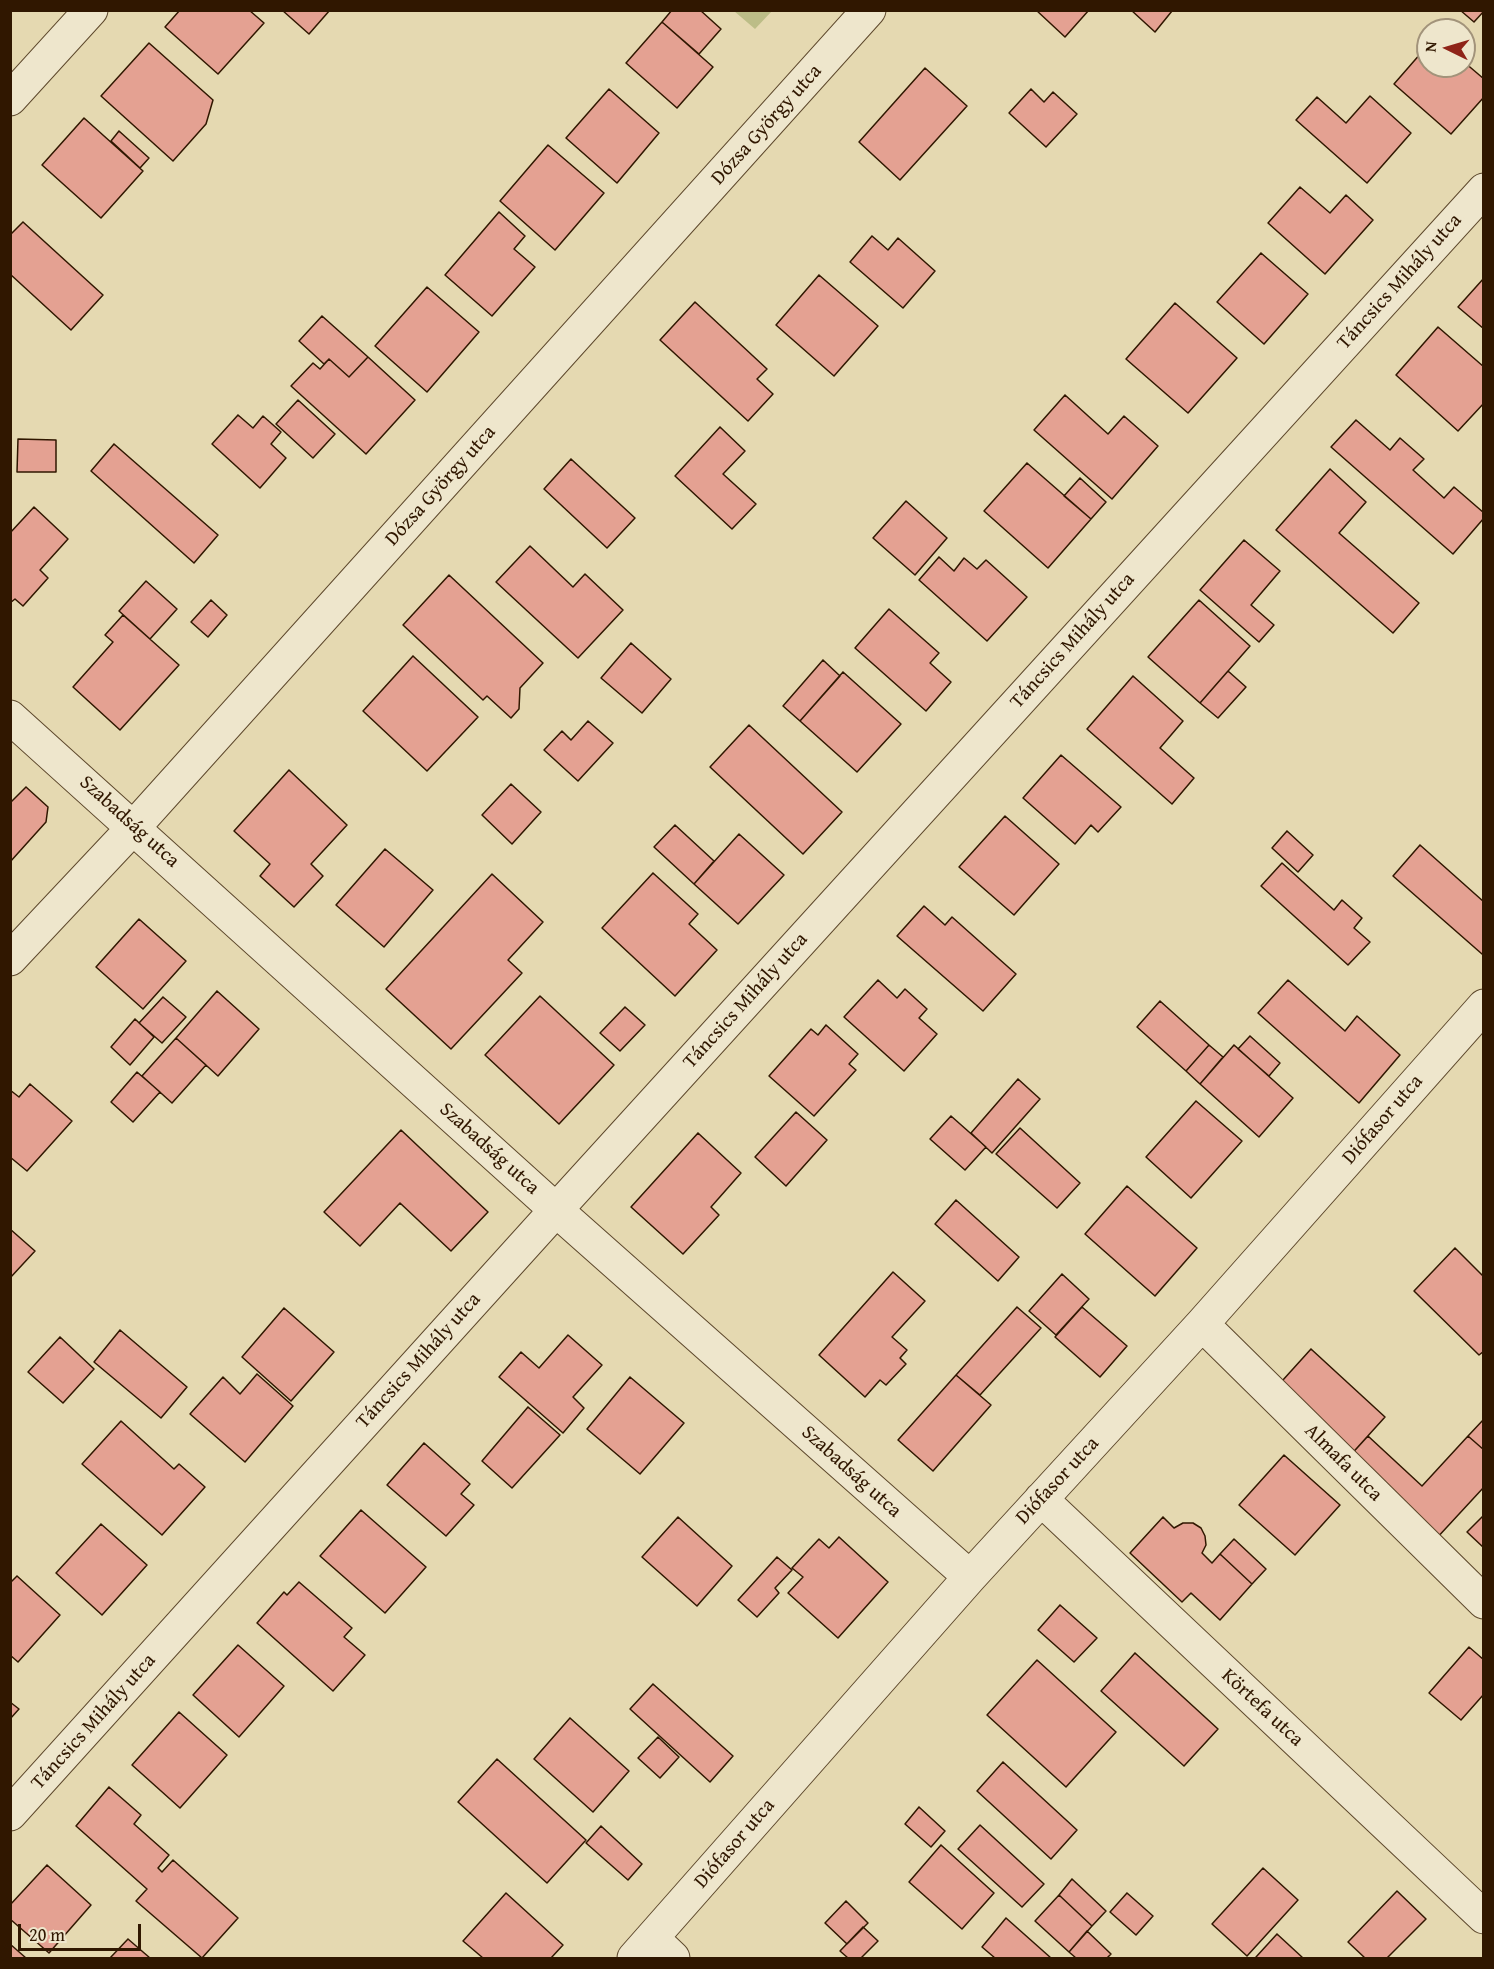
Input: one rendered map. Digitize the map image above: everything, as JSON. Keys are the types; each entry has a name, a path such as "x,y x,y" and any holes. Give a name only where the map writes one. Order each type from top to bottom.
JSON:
{"street":[{"path":"10,99 91,10"},
{"name":"Dózsa György utca","path":"10,959 134,827 870,10"},
{"name":"Táncsics Mihály utca","path":"10,1814 1484,190"},
{"name":"Szabadság utca","path":"10,717 556,1210 970,1577"},
{"name":"Diófasor utca","path":"653,1952 970,1577 1202,1324 1484,1006"},
{"name":"Almafa utca","path":"1202,1324 1484,1602"},
{"name":"Körtefa utca","path":"1041,1499 1484,1917"}],"green space":[{"path":"734,11 772,11 755,29"}],"building":[{"path":"180,10 249,10 264,23 218,74 165,27"},
{"path":"282,10 330,10 309,34"},
{"path":"672,10 700,10 721,29 699,54 662,22"},
{"path":"1036,10 1089,10 1065,37"},
{"path":"1131,10 1171,10 1172,11 1155,32"},
{"path":"1460,10 1484,10 1476,20 1469,18"},
{"path":"662,22 713,67 677,108 626,63"},
{"path":"149,43 213,100 206,124 173,161 101,96"},
{"path":"1416,59 1416,78 1476,78 1476,72 1484,79 1484,97 1451,134 1394,84"},
{"path":"925,68 967,106 900,180 859,142"},
{"path":"609,89 659,133 617,183 566,138"},
{"path":"1031,89 1044,102 1053,92 1077,114 1046,147 1009,113"},
{"path":"1370,96 1411,133 1367,183 1296,120 1317,97 1346,123"},
{"path":"84,118 143,171 101,218 42,165"},
{"path":"119,131 149,158 140,168 111,141"},
{"path":"548,145 604,193 555,250 500,201"},
{"path":"1300,187 1330,213 1346,195 1373,220 1325,274 1268,223"},
{"path":"499,212 525,236 514,249 535,267 492,316 445,275"},
{"path":"23,222 103,295 71,330 10,274 10,235"},
{"path":"872,236 888,250 898,238 935,271 903,308 850,262"},
{"path":"1261,253 1308,294 1264,344 1217,302"},
{"path":"819,275 878,326 834,376 776,325"},
{"path":"1484,278 1484,329 1458,307"},
{"path":"427,287 479,332 427,392 375,346"},
{"path":"695,302 767,369 757,379 773,394 748,421 660,340"},
{"path":"1175,303 1237,358 1188,413 1126,359"},
{"path":"322,316 368,357 349,377 329,359 324,364 299,341"},
{"path":"1438,327 1484,367 1484,403 1458,431 1396,375"},
{"path":"368,357 415,400 366,454 291,386 313,363 320,369 329,359 349,377"},
{"path":"1065,395 1108,434 1124,416 1158,446 1112,499 1034,430"},
{"path":"298,400 335,434 313,458 276,424"},
{"path":"238,415 253,428 263,416 281,432 271,444 286,458 260,488 212,444"},
{"path":"1356,420 1390,450 1400,438 1424,459 1413,470 1444,498 1454,487 1484,513 1484,518 1453,554 1331,447"},
{"path":"720,427 745,451 723,474 756,504 732,529 675,476"},
{"path":"18,439 56,440 56,472 17,472"},
{"path":"114,444 218,535 194,563 91,471"},
{"path":"571,459 635,518 607,548 544,489"},
{"path":"1027,463 1091,519 1048,568 984,511"},
{"path":"1330,469 1366,502 1339,533 1419,603 1393,633 1276,530"},
{"path":"1080,478 1106,502 1091,519 1064,496"},
{"path":"906,501 947,538 915,575 873,538"},
{"path":"34,507 68,539 40,570 48,578 23,606 15,599 10,603 10,533"},
{"path":"1244,540 1280,571 1251,605 1274,625 1259,642 1200,590"},
{"path":"530,546 573,587 585,574 623,610 578,658 496,582"},
{"path":"939,557 954,571 964,558 977,569 986,560 1027,597 987,641 919,580"},
{"path":"449,575 543,663 520,688 519,709 511,718 487,696 483,700 403,625"},
{"path":"146,581 177,609 150,639 119,611"},
{"path":"211,600 227,615 208,637 191,622"},
{"path":"1199,600 1250,646 1200,703 1148,657"},
{"path":"889,609 939,653 930,663 951,682 926,711 855,648"},
{"path":"123,615 179,665 120,730 73,687 113,642 105,635"},
{"path":"631,643 671,679 642,713 601,678"},
{"path":"413,656 478,717 427,771 363,711"},
{"path":"823,660 840,676 800,721 783,706"},
{"path":"1228,671 1246,687 1218,718 1200,703"},
{"path":"843,672 901,724 857,772 800,721"},
{"path":"1133,676 1183,721 1160,748 1194,778 1172,804 1087,729"},
{"path":"588,721 613,743 578,781 544,750 562,731 571,740"},
{"path":"749,725 842,812 803,854 710,767"},
{"path":"1061,755 1121,807 1098,832 1091,825 1075,844 1023,798"},
{"path":"289,770 347,825 311,864 323,876 294,907 260,876 270,864 234,831"},
{"path":"511,784 541,812 512,844 482,815"},
{"path":"26,787 48,807 46,822 10,862 10,803"},
{"path":"1005,816 1059,864 1014,915 959,867"},
{"path":"675,825 714,861 694,884 654,847"},
{"path":"1287,831 1313,855 1298,872 1272,848"},
{"path":"739,834 784,875 738,924 694,884"},
{"path":"1420,845 1484,902 1484,952 1482,954 1393,876"},
{"path":"385,849 433,890 384,947 336,905"},
{"path":"1282,863 1334,910 1342,900 1362,918 1354,928 1370,942 1348,965 1261,886"},
{"path":"653,873 698,914 689,924 717,950 675,996 602,928"},
{"path":"492,874 543,922 508,960 522,973 451,1049 386,989"},
{"path":"924,906 945,925 952,917 1016,974 983,1011 897,936"},
{"path":"139,919 186,961 143,1009 96,967"},
{"path":"878,980 897,998 905,989 927,1009 919,1018 937,1034 904,1071 844,1017"},
{"path":"1288,980 1345,1031 1357,1016 1400,1055 1359,1103 1258,1013"},
{"path":"217,991 259,1029 218,1076 176,1038"},
{"path":"540,996 614,1065 559,1124 485,1055"},
{"path":"163,997 186,1017 162,1043 139,1023"},
{"path":"1160,1001 1209,1045 1186,1071 1137,1027"},
{"path":"625,1007 645,1025 620,1051 600,1033"},
{"path":"135,1019 154,1037 130,1065 111,1047"},
{"path":"826,1025 858,1054 849,1064 856,1070 814,1116 769,1076 811,1029 818,1035"},
{"path":"1250,1036 1280,1063 1269,1076 1238,1049"},
{"path":"176,1038 206,1065 172,1103 142,1076"},
{"path":"1209,1045 1223,1057 1200,1084 1186,1071"},
{"path":"1234,1045 1293,1098 1259,1137 1200,1084"},
{"path":"137,1072 160,1092 133,1122 111,1102"},
{"path":"1018,1079 1040,1099 992,1153 971,1133"},
{"path":"30,1084 72,1121 27,1171 10,1157 10,1090 19,1097"},
{"path":"1196,1101 1242,1141 1191,1198 1146,1157"},
{"path":"796,1112 827,1140 786,1186 755,1157"},
{"path":"951,1116 986,1147 965,1170 930,1139"},
{"path":"1020,1128 1080,1183 1057,1208 996,1154"},
{"path":"401,1130 488,1212 451,1251 400,1203 360,1246 324,1212"},
{"path":"698,1133 741,1173 711,1207 719,1215 683,1254 631,1207"},
{"path":"1127,1186 1197,1248 1155,1296 1085,1234"},
{"path":"956,1200 1019,1257 998,1281 935,1224"},
{"path":"10,1229 35,1251 10,1278"},
{"path":"1455,1248 1484,1277 1484,1351 1479,1355 1414,1291"},
{"path":"893,1272 925,1301 892,1337 907,1350 900,1358 906,1364 886,1385 880,1380 865,1397 819,1355"},
{"path":"1062,1274 1089,1299 1056,1335 1029,1311"},
{"path":"1017,1307 1041,1328 980,1395 956,1375"},
{"path":"1082,1307 1127,1346 1100,1377 1055,1337"},
{"path":"284,1308 334,1352 291,1401 242,1357"},
{"path":"120,1330 187,1387 161,1418 94,1362"},
{"path":"568,1335 602,1365 573,1397 584,1408 563,1433 499,1377 521,1352 539,1368"},
{"path":"60,1337 94,1369 63,1403 28,1372"},
{"path":"1311,1349 1385,1417 1347,1459 1273,1391"},
{"path":"257,1374 293,1406 245,1462 190,1414 223,1377 240,1394"},
{"path":"956,1375 991,1405 933,1471 898,1440"},
{"path":"630,1377 684,1423 640,1474 587,1429"},
{"path":"528,1407 560,1435 512,1488 482,1461"},
{"path":"1484,1419 1484,1450 1468,1436"},
{"path":"121,1421 174,1469 179,1464 205,1487 162,1535 82,1464"},
{"path":"1368,1436 1422,1486 1468,1436 1484,1450 1484,1487 1435,1540 1347,1459"},
{"path":"424,1443 470,1484 461,1494 474,1505 446,1536 387,1485"},
{"path":"1284,1455 1340,1505 1295,1555 1239,1505"},
{"path":"361,1510 426,1567 385,1613 320,1556"},
{"path":"1484,1515 1484,1548 1467,1532"},
{"path":"678,1517 732,1566 697,1606 642,1557"},
{"path":"1163,1517 1174,1528 1183,1523 1193,1523 1201,1528 1206,1545 1202,1553 1212,1563 1220,1554 1252,1584 1220,1620 1191,1593 1182,1602 1130,1553"},
{"path":"101,1524 147,1565 102,1615 56,1573"},
{"path":"839,1537 888,1582 838,1638 788,1593 803,1577 792,1568 819,1539 829,1548"},
{"path":"1234,1539 1266,1569 1252,1584 1220,1554"},
{"path":"777,1557 792,1570 775,1588 779,1593 757,1617 738,1600"},
{"path":"17,1576 60,1615 18,1662 10,1655 10,1583"},
{"path":"299,1582 352,1628 344,1637 365,1655 333,1691 257,1623 284,1592 287,1595"},
{"path":"1060,1605 1097,1638 1074,1662 1038,1630"},
{"path":"238,1645 284,1686 239,1737 193,1695"},
{"path":"1469,1647 1484,1660 1484,1694 1461,1720 1429,1693"},
{"path":"1135,1653 1218,1729 1184,1766 1101,1691"},
{"path":"1037,1660 1116,1732 1066,1787 987,1715"},
{"path":"653,1684 733,1756 710,1782 630,1709"},
{"path":"10,1702 19,1709 10,1719"},
{"path":"179,1712 227,1755 180,1808 132,1765"},
{"path":"570,1718 629,1771 593,1812 534,1759"},
{"path":"658,1737 679,1757 660,1778 638,1758"},
{"path":"497,1759 586,1840 547,1883 458,1802"},
{"path":"1003,1762 1077,1830 1051,1859 977,1791"},
{"path":"109,1787 141,1815 134,1824 169,1855 158,1868 162,1872 173,1860 238,1918 202,1958 136,1901 147,1889 76,1826"},
{"path":"919,1807 945,1831 931,1847 905,1824"},
{"path":"980,1825 1044,1884 1022,1907 958,1849"},
{"path":"601,1826 642,1864 628,1880 586,1843"},
{"path":"941,1845 994,1893 962,1929 909,1882"},
{"path":"47,1865 91,1905 49,1953 10,1919 10,1905"},
{"path":"1263,1868 1298,1900 1247,1956 1212,1924"},
{"path":"1072,1879 1106,1911 1092,1926 1059,1895"},
{"path":"1397,1891 1426,1919 1387,1958 1365,1958 1348,1942"},
{"path":"506,1893 563,1945 551,1958 483,1958 463,1941"},
{"path":"1127,1893 1153,1916 1136,1935 1110,1912"},
{"path":"1059,1895 1092,1926 1069,1952 1035,1921"},
{"path":"846,1901 868,1923 847,1944 825,1923"},
{"path":"1006,1918 1051,1958 995,1958 982,1947"},
{"path":"863,1927 878,1941 861,1958 848,1958 840,1951"},
{"path":"1087,1931 1111,1954 1107,1958 1076,1958 1069,1952"},
{"path":"1277,1934 1303,1958 1257,1958"},
{"path":"128,1939 150,1958 110,1958"},
{"path":"10,1944 26,1958 10,1958"}]}
